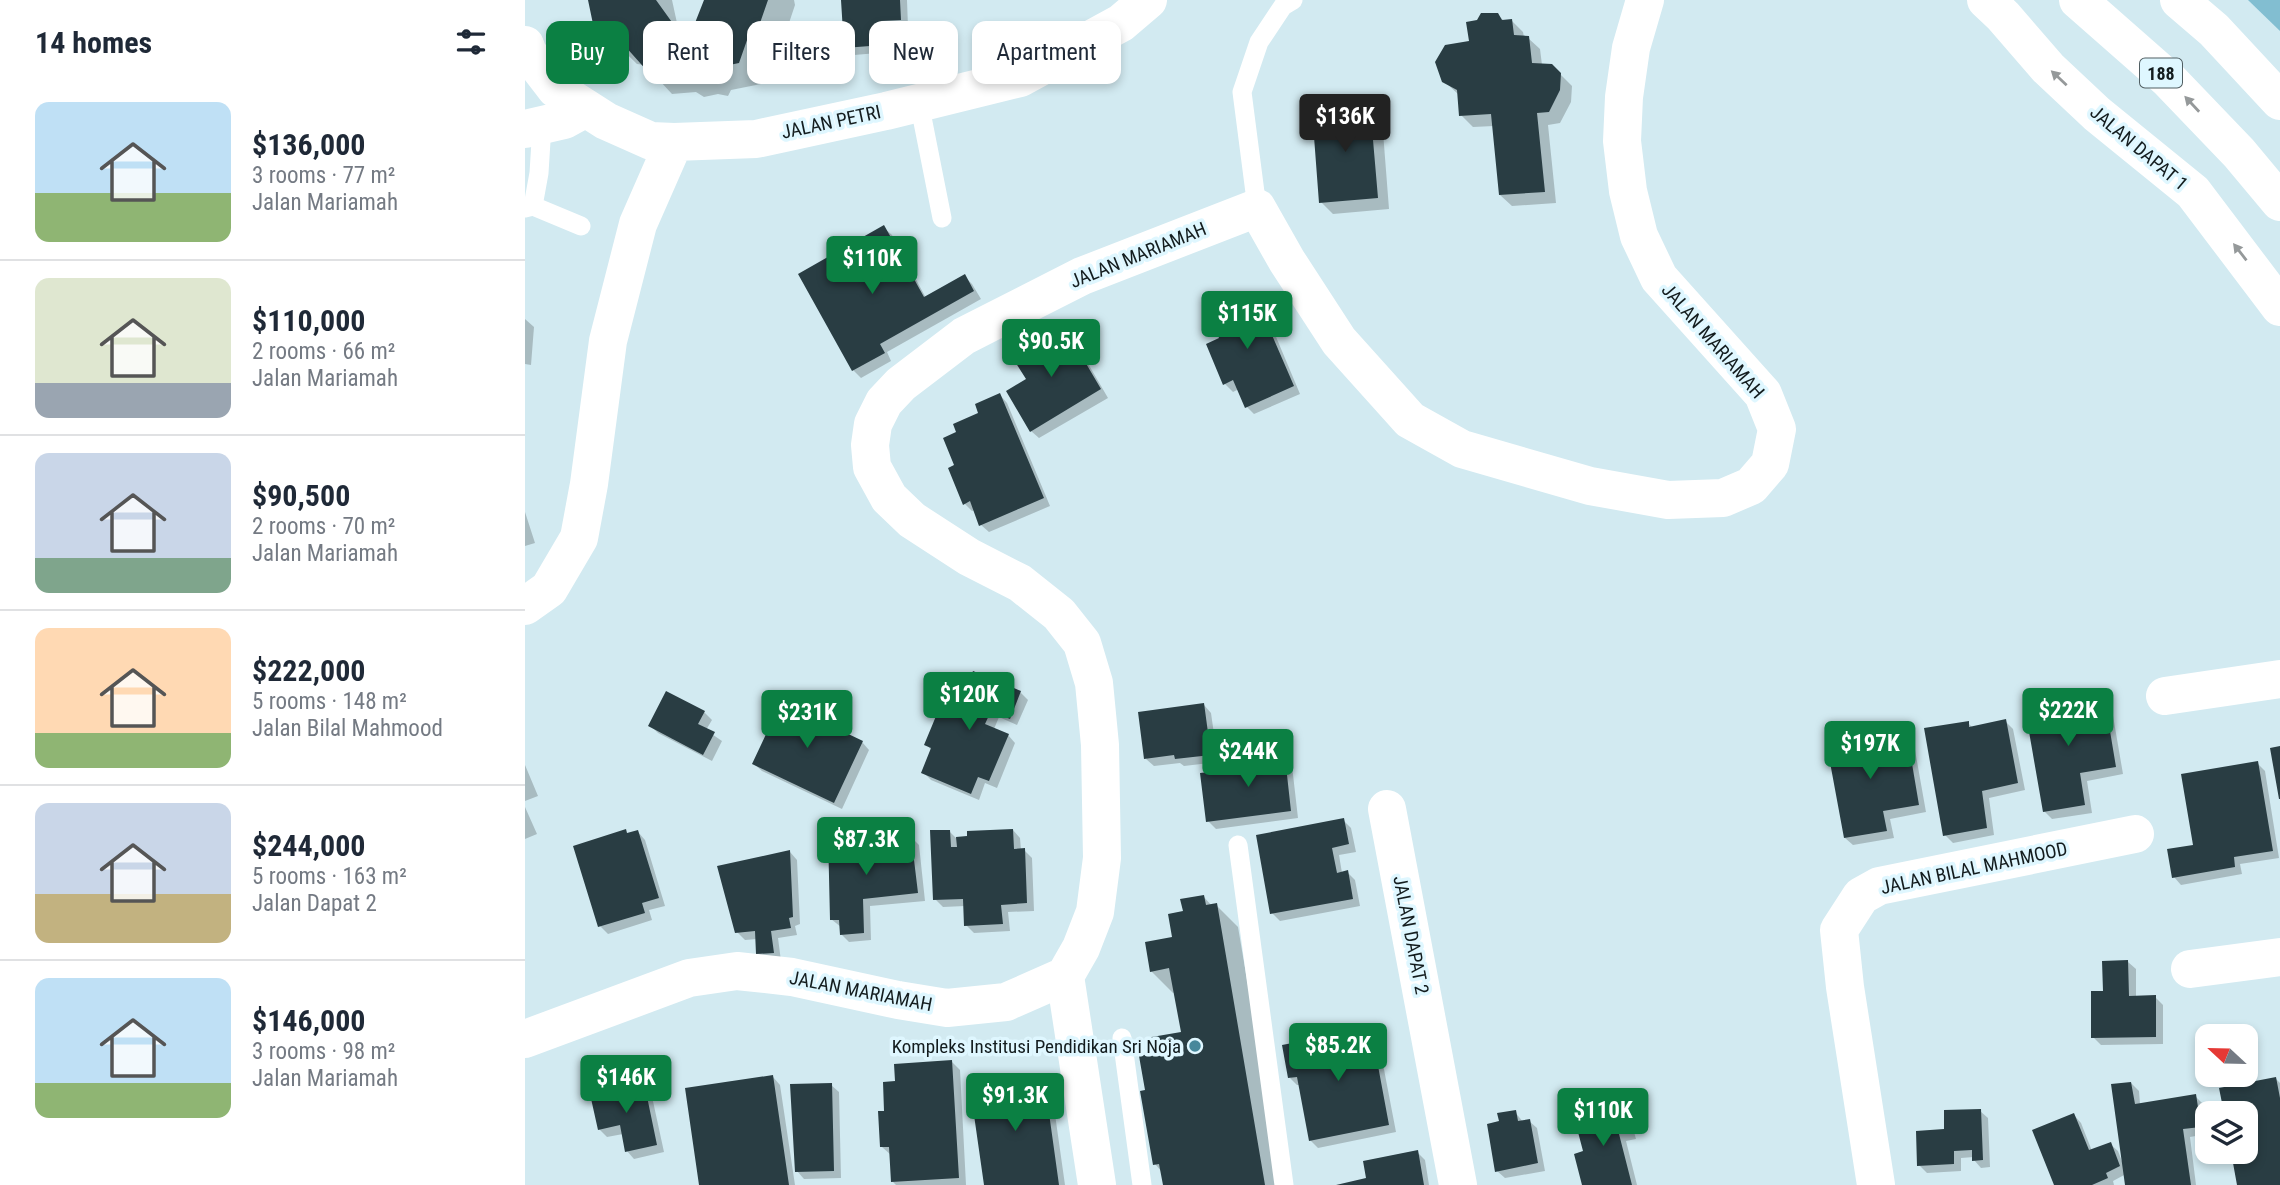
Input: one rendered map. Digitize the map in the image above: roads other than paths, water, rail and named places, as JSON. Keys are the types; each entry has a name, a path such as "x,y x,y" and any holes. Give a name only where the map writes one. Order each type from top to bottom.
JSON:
{"main road":[{"name":"JALAN PETRI","path":"525,45 528,53 556,89 606,121 652,141 756,139 1020,78 1121,23 1148,0"},
{"name":"JALAN MARIAMAH","path":"525,1039 689,978 737,971 792,977 947,1008 1006,1002 1065,976 1081,948 1095,912 1102,858 1100,745 1094,683 1082,643 1059,614 1020,583 969,557 912,520 889,498 873,467 870,445 873,424 884,402 901,384 964,337 1082,276 1257,208 1287,261 1339,341 1410,420 1462,449 1590,486 1668,500 1723,498 1751,486 1770,464 1777,429 1763,394 1659,278 1639,236 1631,202 1622,141 1624,97 1631,48 1645,0"},
{"name":"JALAN DAPAT 1","path":"1986,0 2048,68 2097,114 2193,192 2280,307"},
{"name":"188","path":"2078,0 2169,80 2239,153 2280,202"},
{"path":"2179,0 2214,30 2280,101"},
{"path":"534,127 564,120 586,108"},
{"path":"525,606 549,589 579,538 608,341 638,224 674,142"},
{"path":"2165,696 2280,679"},
{"name":"JALAN DAPAT 2","path":"1387,808 1458,1185"},
{"name":"JALAN BILAL MAHMOOD","path":"1876,1185 1845,987 1839,930 1861,896 1879,886 2134,834"},
{"path":"2190,969 2280,957"},
{"path":"1065,976 1097,1185"}],"lane":[{"path":"1257,208 1242,92 1259,42 1283,6 1293,0"},
{"path":"919,102 941,218"},
{"path":"534,127 539,173 529,207 581,226"},
{"path":"1238,845 1285,1185"},
{"path":"1122,1038 1142,1185"}],"place":[{"name":"Kompleks Institusi Pendidikan Sri Noja","path":"1195,1046"}]}
